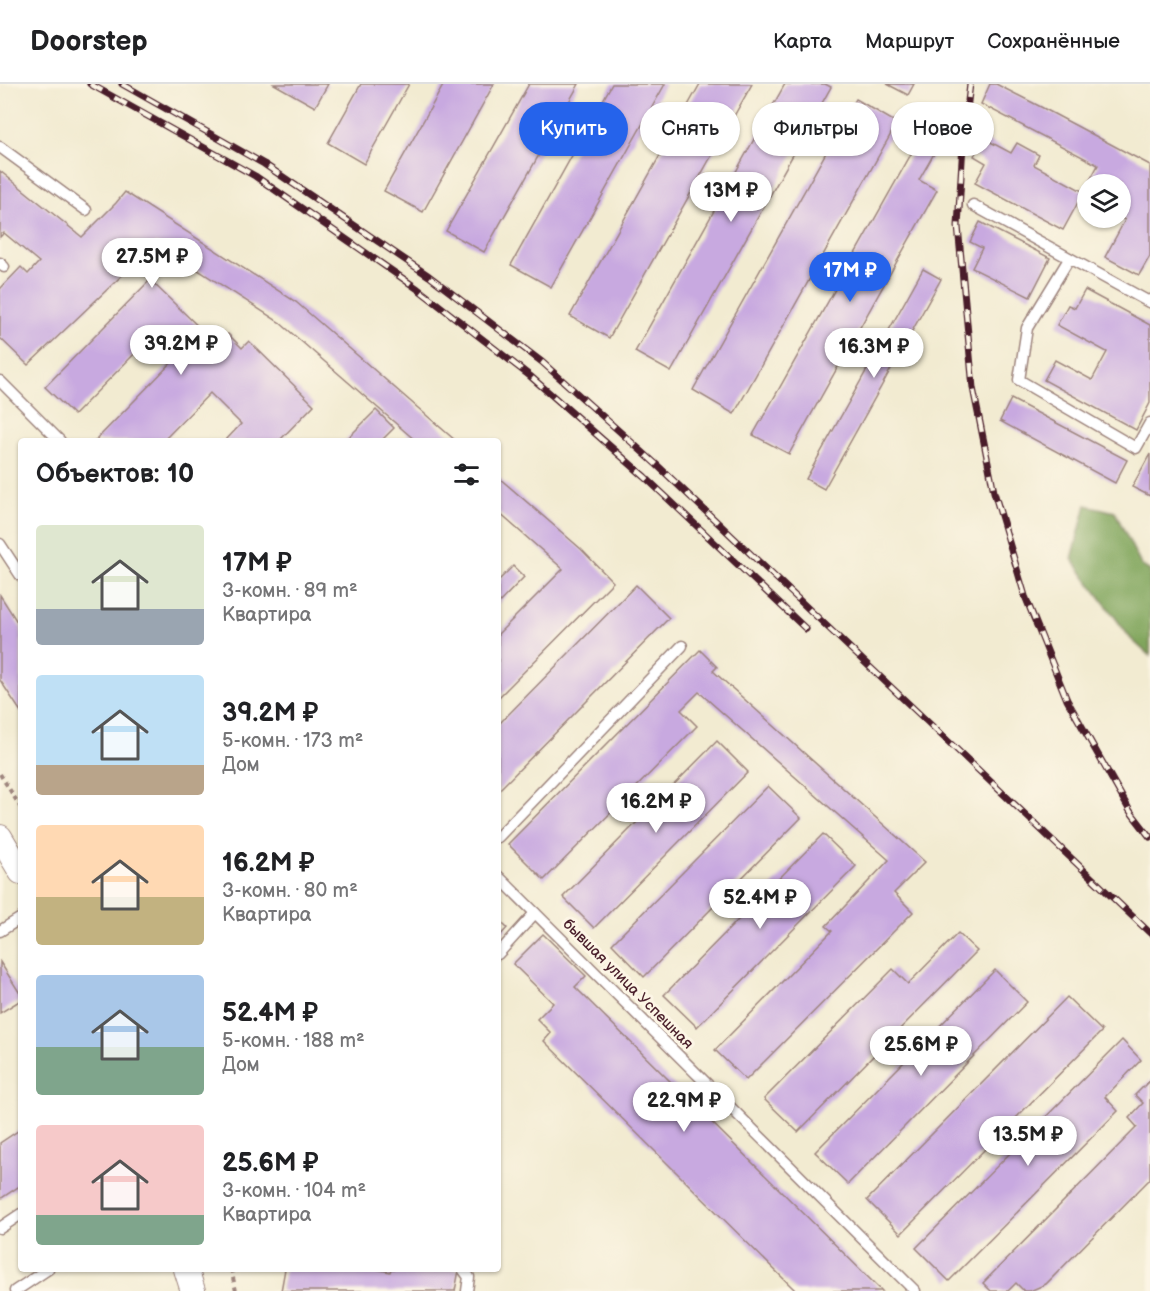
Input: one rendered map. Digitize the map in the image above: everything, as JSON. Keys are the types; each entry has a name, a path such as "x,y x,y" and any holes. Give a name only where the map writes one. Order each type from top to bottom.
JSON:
{"street":[{"path":"0,837 18,867"},
{"path":"187,1272 193,1291"}],"lane":[{"path":"0,147 86,210"},
{"path":"973,205 1149,302 1150,300"},
{"path":"1069,259 1027,328 1019,380 1137,448 1150,423"},
{"path":"0,381 57,438"},
{"path":"0,544 18,571"},
{"path":"501,834 682,646"},
{"name":"бывшая улица Успешная","path":"501,879 915,1291"},
{"path":"501,951 535,913"},
{"path":"0,931 18,920"},
{"path":"0,1228 18,1220"},
{"path":"15,1291 44,1272"},
{"path":"466,1272 470,1276 467,1291"}],"path":[{"path":"0,774 18,803"},
{"path":"232,1272 236,1291"}],"green space":[{"path":"1086,505 1115,512 1141,565 1150,571 1150,656 1131,639 1072,559"}],"building":[{"path":"274,84 328,84 315,107"},
{"path":"361,84 409,84 364,164 328,143"},
{"path":"444,84 494,84 423,212 384,191"},
{"path":"529,84 579,84 569,102 519,102 519,156 538,156 484,252 446,231"},
{"path":"612,84 665,84 655,102 640,102 640,129 628,150 628,102 602,102"},
{"path":"700,84 752,84 740,105 740,102 690,102"},
{"path":"785,84 825,84 831,87 823,102 775,102"},
{"path":"887,84 914,84 908,95"},
{"path":"990,84 996,84 1150,165 1150,256 1139,275 1105,257 1121,228 1131,228 1131,174 1093,174 1098,165 994,111 994,102 982,102"},
{"path":"879,112 891,119 891,134 879,155"},
{"path":"752,143 752,156 792,156 671,372 635,352"},
{"path":"1017,143 1039,155 1034,165 1077,188 1077,204 1063,230 975,183 986,163 974,156 994,156 994,144 1011,153"},
{"path":"572,156 625,156 551,287 511,265"},
{"path":"660,156 711,156 609,338 570,316"},
{"path":"824,156 879,156 734,414 693,390"},
{"path":"910,156 933,156 919,180 937,190 789,454 753,435"},
{"path":"0,171 82,237 125,192 296,302 453,438 413,438 279,322 156,243 28,365 0,338 0,289 21,267 28,274 39,262 4,233 0,237"},
{"path":"980,222 1050,258 1030,297 972,268 982,248 970,242"},
{"path":"923,269 941,279 824,489 806,479"},
{"path":"150,280 205,333 211,328 222,339 228,334 242,348 249,341 314,405 282,438 228,438 241,424 210,393 166,438 98,438 176,358 153,335 74,415 45,387"},
{"path":"1085,290 1150,325 1150,403 1136,430 1044,380 1055,360 1092,380 1107,352 1057,325 1068,305 1075,308"},
{"path":"1011,399 1127,460 1115,483 1000,421"},
{"path":"376,410 394,428 384,438 348,438"},
{"path":"1150,454 1150,496 1132,487"},
{"path":"501,480 581,549 613,582 501,695 501,631 563,569 501,515"},
{"path":"513,566 524,577 501,601 501,578"},
{"path":"636,585 669,618 501,788 501,722"},
{"path":"0,595 18,623 18,707 0,680"},
{"path":"700,650 717,667 713,671 925,862 894,893 913,912 746,1080 715,1050 832,931 826,926 889,860 699,692 681,710 697,726 544,880 508,844"},
{"path":"717,741 748,772 594,928 563,897"},
{"path":"768,786 801,818 644,977 612,944"},
{"path":"823,834 856,866 697,1027 664,995"},
{"path":"501,922 507,928 501,935"},
{"path":"958,933 977,951 798,1132 764,1099 893,969 908,984"},
{"path":"543,934 586,976 575,987 882,1291 796,1291 544,1041 551,1033 537,1019 553,1003 513,964"},
{"path":"0,962 18,990 18,1002 0,1013"},
{"path":"995,970 1027,1002 848,1184 815,1152"},
{"path":"1067,997 1102,1031 901,1234 867,1200"},
{"path":"1122,1040 1141,1060 1105,1097 1118,1111 949,1281 916,1248"},
{"path":"1150,1080 1150,1179 1046,1284 1030,1291 1024,1291 1016,1283 1008,1291 991,1291 983,1283 1137,1127 1129,1118 1143,1103 1135,1095"},
{"path":"18,1131 18,1187 0,1199 0,1143"},
{"path":"284,1272 459,1272 455,1291 281,1291"}],"railway":[{"path":"90,84 255,176 418,289 530,376 645,477 806,629"},
{"path":"122,84 264,164 429,276 542,362 657,465 1150,933"},
{"path":"970,84 963,144 958,226 973,388 994,492 1025,596 1067,700 1130,811 1150,837"}]}
